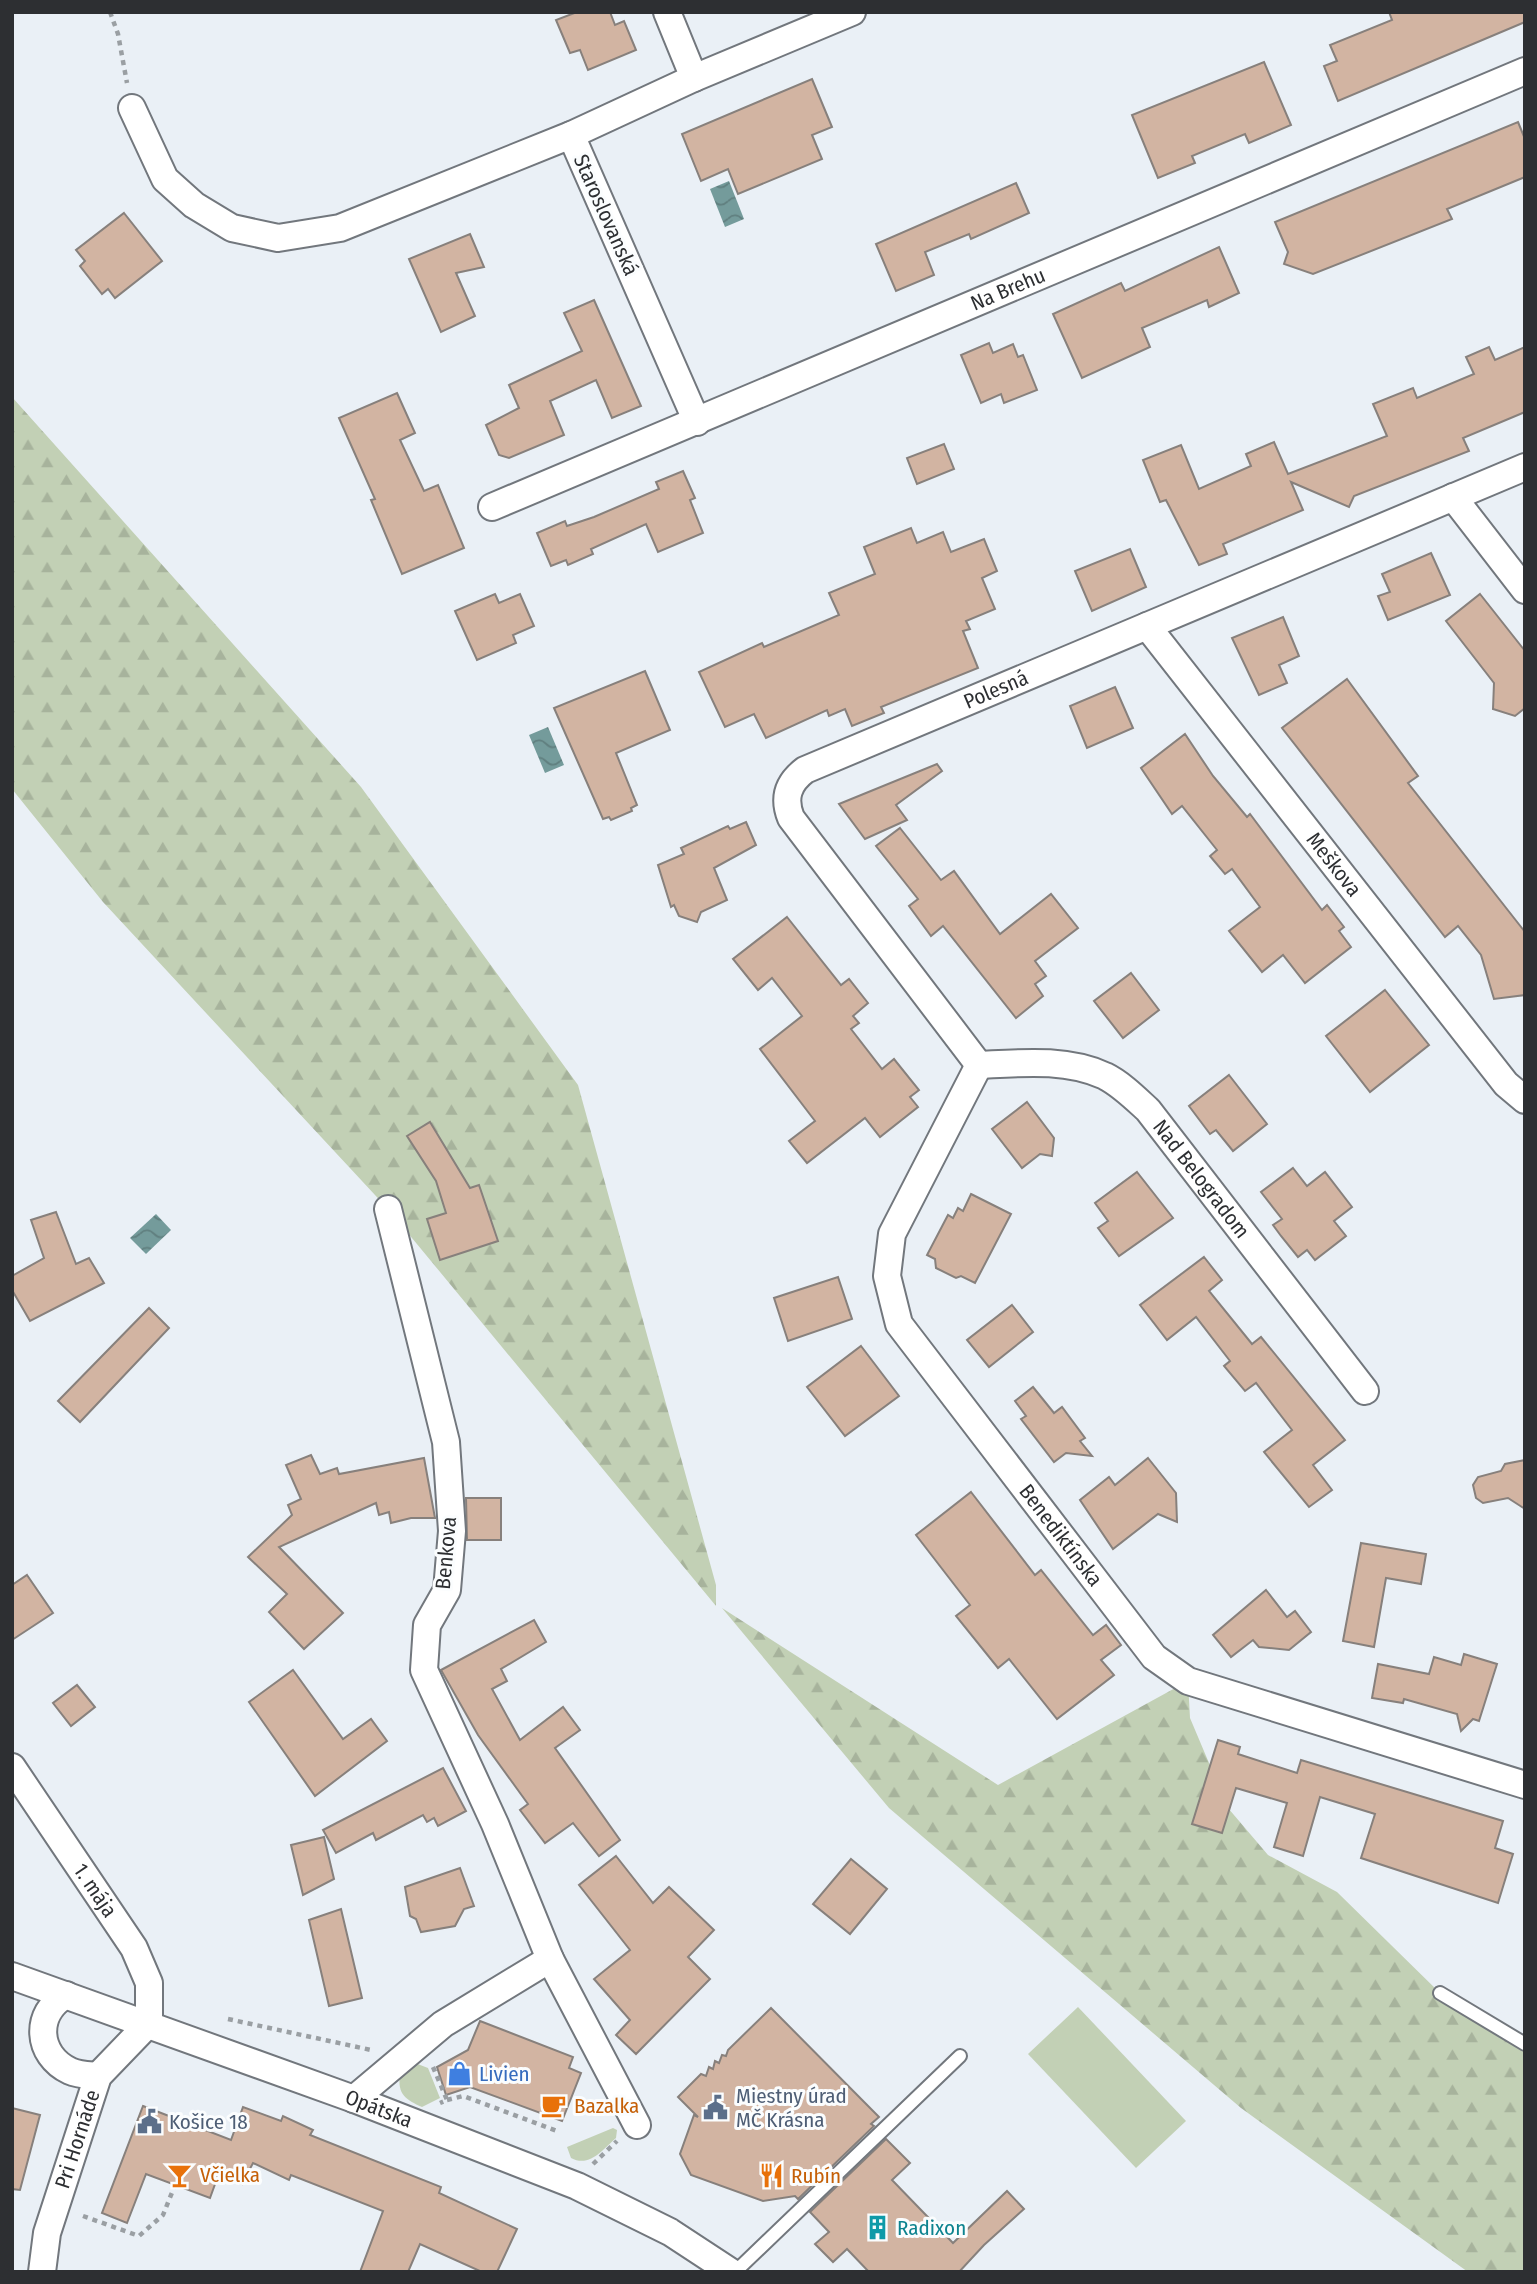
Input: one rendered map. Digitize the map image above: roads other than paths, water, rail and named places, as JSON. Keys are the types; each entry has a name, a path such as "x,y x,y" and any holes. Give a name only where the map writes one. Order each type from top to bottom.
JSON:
{"street":[{"path":"667,12 694,78"},
{"name":"Staroslovanská","path":"697,422 571,135 694,78 852,12"},
{"name":"Na Brehu","path":"492,507 1525,71"},
{"path":"132,107 165,179 184,197 232,228 278,238 340,228 571,135"},
{"name":"Polesná","path":"979,1065 790,818 785,804 794,778 805,770 1525,467"},
{"path":"1453,498 1525,590"},
{"name":"Meškova","path":"1147,626 1506,1084 1525,1100"},
{"name":"Nad Belogradom","path":"979,1065 1038,1062 1073,1067 1104,1076 1127,1091 1148,1110 1365,1391"},
{"name":"Benediktínska","path":"979,1065 892,1234 887,1276 899,1324 1154,1657 1188,1681 1525,1785"},
{"name":"Benkova","path":"388,1209 446,1442 452,1531 447,1590 427,1625 424,1670 495,1824 550,1959 636,2123"},
{"name":"1. mája","path":"12,1767 134,1948 149,1983 149,2023"},
{"path":"354,2099 443,2024 550,1959"},
{"name":"Opátska","path":"12,1976 149,2023 354,2099 572,2184 670,2232 733,2272"},
{"path":"66,1995 47,2011 42,2025 44,2040 58,2062 69,2070 98,2076"},
{"name":"Pri Hornáde","path":"42,2272 47,2232 98,2076 149,2023"}],"lane":[{"path":"1440,1993 1525,2044"},
{"path":"733,2272 960,2056"}],"water":[{"path":"729,181 744,219 725,227 710,189"},
{"path":"548,727 564,765 545,773 529,735"},
{"path":"156,1214 171,1230 146,1254 130,1238"}],"place":[{"name":"Livien","path":"459,2074"},
{"name":"Bazalka","path":"554,2106"},
{"name":"Miestny úrad MČ Krásna","path":"716,2108"},
{"name":"Košice 18","path":"149,2122"},
{"name":"Včielka","path":"180,2175"},
{"name":"Rubín","path":"771,2176"},
{"name":"Radixon","path":"877,2228"}]}
